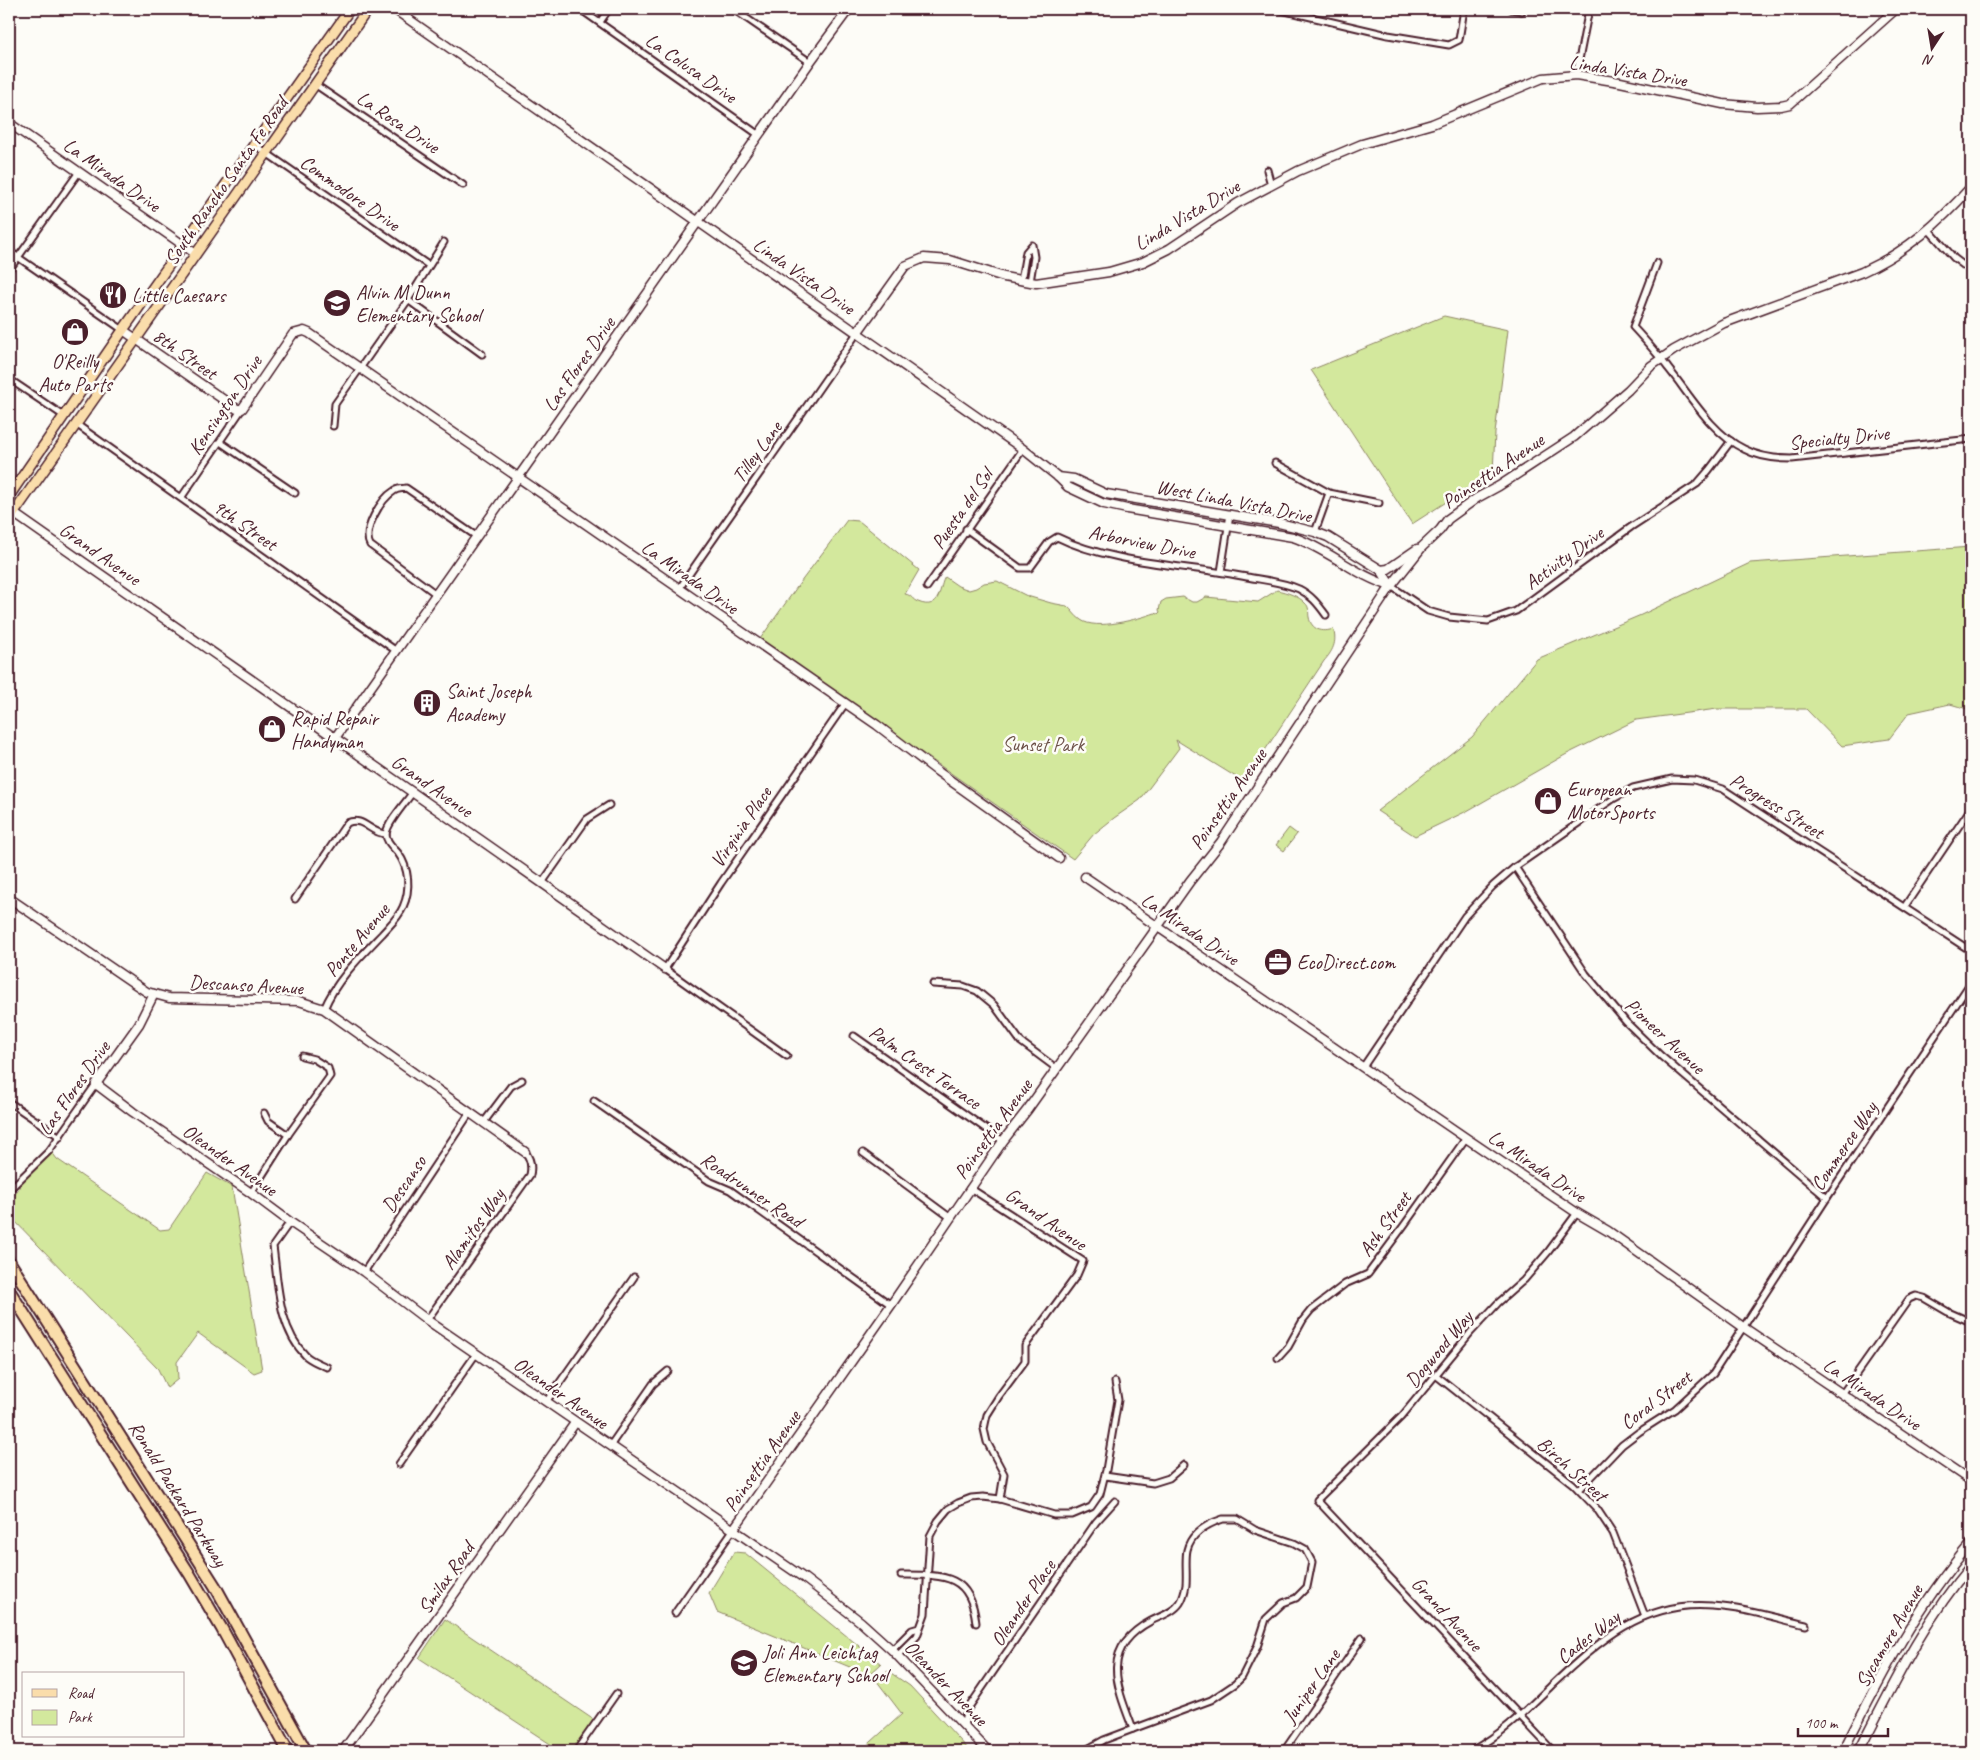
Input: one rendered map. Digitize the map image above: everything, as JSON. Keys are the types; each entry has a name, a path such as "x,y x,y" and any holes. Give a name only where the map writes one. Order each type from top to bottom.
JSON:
{"highway":[{"name":"Ronald Packard Parkway","path":"9,1261 215,1586 254,1653 306,1751"},
{"name":"Ronald Packard Parkway","path":"9,1290 189,1573 222,1628 288,1751"}],"main road":[{"name":"South Rancho Santa Fe Road","path":"9,496 123,330 350,9"},
{"name":"South Rancho Santa Fe Road","path":"10,514 76,424 368,9"}],"street":[{"name":"Linda Vista Drive","path":"394,9 857,333 905,266 924,258 950,260 1030,282 1109,272 1143,262 1169,249 1238,203 1298,171 1362,144 1432,124 1529,82 1543,78 1576,75 1620,82 1723,104 1757,107 1781,106 1795,100 1896,9"},
{"name":"La Colusa Drive","path":"580,9 759,135"},
{"path":"600,22 610,9"},
{"path":"733,9 810,62"},
{"name":"Las Flores Drive","path":"335,738 395,650 849,9"},
{"path":"1277,9 1388,35 1449,45 1459,40 1464,9"},
{"path":"1511,9 1522,11 1522,9"},
{"path":"1576,75 1589,9"},
{"name":"La Rosa Drive","path":"316,85 463,185"},
{"name":"La Mirada Drive","path":"9,123 196,254"},
{"name":"Commodore Drive","path":"255,145 428,265"},
{"path":"1267,170 1271,185"},
{"path":"9,270 79,172"},
{"name":"Poinsettia Avenue","path":"675,1613 891,1306 1003,1141 1190,881 1221,842 1391,586 1422,547 1440,530 1448,519 1477,498 1499,486 1574,437 1661,359 1681,345 1724,323 1881,264 1915,242 1946,216 1971,187"},
{"path":"1929,230 1954,258 1971,271"},
{"path":"333,426 336,404 408,300 444,242"},
{"path":"1021,281 1026,252 1032,245 1034,257 1030,282"},
{"path":"9,251 123,330"},
{"name":"Specialty Drive","path":"1657,263 1633,327 1661,359 1711,423 1731,441 1744,449 1760,455 1792,459 1971,439"},
{"path":"408,300 482,354"},
{"name":"8th Street","path":"123,330 237,409 242,409"},
{"name":"La Mirada Drive","path":"298,332 309,333 877,725 937,771 1059,858"},
{"name":"Kensington Drive","path":"181,498 293,334 298,332"},
{"name":"West Linda Vista Drive","path":"857,333 1023,449 1058,476 1068,487 1104,504 1280,534 1310,542 1374,581 1391,586"},
{"name":"Tilley Lane","path":"679,589 857,333"},
{"path":"9,379 64,416"},
{"name":"9th Street","path":"76,424 395,650"},
{"name":"Activity Drive","path":"1391,586 1428,610 1445,616 1488,621 1516,611 1631,527 1697,484 1710,470 1731,441"},
{"path":"220,442 295,493"},
{"name":"Puesta del Sol","path":"927,587 1023,449"},
{"path":"1275,463 1329,493 1379,503"},
{"name":"West Linda Vista Drive","path":"1058,476 1074,480 1106,494 1230,514 1314,532 1328,537 1381,570 1391,586"},
{"path":"436,594 370,545 366,539 367,528 381,506 393,491 406,488 476,536"},
{"path":"1314,532 1329,493"},
{"name":"Grand Avenue","path":"10,514 413,792 787,1056"},
{"name":"Arborview Drive","path":"1221,572 1230,514"},
{"name":"Arborview Drive","path":"966,529 1020,568 1030,568 1049,542 1057,537 1072,544 1113,556 1221,572 1283,584 1299,589 1313,598 1326,615"},
{"path":"1381,570 1388,569 1412,551 1422,547"},
{"name":"Virginia Place","path":"665,969 721,882 845,704"},
{"name":"Progress Street","path":"1363,1067 1465,916 1493,886 1515,867 1601,807 1633,788 1672,779 1694,780 1712,784 1724,790 1905,906 1971,951"},
{"path":"295,898 344,826 353,820 360,821 381,834 386,834 388,826 413,792"},
{"path":"542,883 587,819 609,805"},
{"path":"1905,906 1971,808"},
{"name":"Ponte Avenue","path":"324,1009 328,998 348,970 403,908 408,892 406,868 399,854 387,840 386,834"},
{"name":"Pioneer Avenue","path":"1515,867 1586,974 1626,1022 1661,1056 1827,1198"},
{"name":"La Mirada Drive","path":"1085,877 1142,917 1158,925 1466,1138 1608,1231 1743,1327 1971,1481"},
{"name":"Descanso Avenue","path":"9,898 134,984 154,994 169,998 299,1001 324,1009 525,1152"},
{"name":"Commerce Way","path":"1743,1327 1971,982"},
{"path":"933,984 963,986 977,991 994,1005 1011,1031 1021,1042 1056,1068"},
{"name":"Las Flores Drive","path":"9,1190 49,1151 60,1137 146,1012 154,994"},
{"name":"Palm Crest Terrace","path":"854,1036 1003,1141"},
{"path":"251,1192 288,1135 330,1076 328,1068 314,1059 302,1056"},
{"path":"484,1122 511,1086 522,1080"},
{"name":"Oleander Avenue","path":"96,1084 133,1112 364,1272 427,1320 804,1578 861,1622 894,1653 988,1751"},
{"name":"Roadrunner Road","path":"594,1101 709,1182 730,1190 891,1306"},
{"path":"9,1102 60,1137"},
{"path":"264,1113 268,1122 288,1135"},
{"name":"Descanso","path":"364,1272 469,1114"},
{"name":"Ash Street","path":"1278,1358 1288,1347 1303,1320 1311,1310 1345,1284 1368,1274 1466,1138"},
{"name":"Alamitos Way","path":"427,1320 530,1175 531,1166 529,1157 525,1152"},
{"path":"863,1153 952,1218"},
{"name":"Grand Avenue","path":"970,1188 1083,1261 1077,1275 1026,1346 1025,1361 998,1396 987,1415 984,1429 987,1442 1004,1474 1000,1499"},
{"name":"Dogwood Way","path":"1317,1500 1402,1416 1437,1376 1471,1332 1524,1280 1577,1212"},
{"path":"290,1222 272,1246 286,1324 296,1343 307,1356 327,1367"},
{"path":"546,1402 634,1277"},
{"path":"1842,1394 1909,1299 1916,1296 1924,1298 1948,1312 1971,1322"},
{"name":"Coral Street","path":"1579,1490 1622,1446 1639,1432 1675,1409 1713,1374 1743,1327"},
{"path":"399,1464 476,1354"},
{"path":"610,1446 653,1384 668,1371"},
{"name":"Birch Street","path":"1437,1376 1579,1490 1597,1509 1613,1533 1645,1616"},
{"path":"894,1653 917,1636 925,1614 930,1536 938,1521 948,1509 972,1498 1000,1499 1054,1515 1072,1515 1091,1507 1100,1494 1105,1476 1118,1400 1115,1382"},
{"name":"Smilax Road","path":"343,1751 575,1423"},
{"path":"1105,1476 1153,1483 1169,1478 1184,1466"},
{"name":"Grand Avenue","path":"1317,1500 1553,1751"},
{"name":"Oleander Place","path":"966,1726 965,1717 967,1710 1096,1522 1115,1501"},
{"path":"1084,1751 1104,1740 1211,1700 1236,1684 1257,1647 1266,1619 1283,1603 1296,1598 1307,1587 1312,1562 1304,1549 1294,1543 1256,1530 1236,1519 1223,1519 1213,1522 1199,1531 1187,1550 1188,1570 1184,1595 1180,1603 1168,1613 1134,1631 1120,1647 1116,1664 1116,1683 1133,1729"},
{"name":"Sycamore Avenue","path":"1844,1751 1906,1632 1933,1591 1971,1543"},
{"name":"Sycamore Avenue","path":"1859,1751 1918,1641 1945,1599 1971,1565"},
{"path":"900,1575 945,1577 963,1587 970,1596 975,1608 976,1624"},
{"name":"Cades Way","path":"1471,1751 1492,1740 1594,1646 1631,1621 1676,1608 1711,1606 1736,1609 1806,1625"},
{"name":"Juniper Lane","path":"1284,1751 1362,1638"},
{"path":"576,1751 616,1694"}],"green space":[{"path":"1444,316 1508,330 1495,433 1493,472 1412,524 1311,370"},
{"name":"Sunset Park","path":"847,520 859,521 919,570 905,594 916,601 926,604 936,601 945,577 958,586 969,590 984,583 997,581 1027,596 1067,606 1081,620 1088,623 1107,624 1128,621 1155,613 1158,614 1161,602 1166,599 1183,597 1192,602 1197,602 1206,597 1258,602 1277,590 1299,598 1308,606 1310,621 1315,628 1325,631 1333,629 1335,638 1333,646 1244,782 1176,740 1179,748 1140,800 1094,834 1073,859 760,639"},
{"path":"1971,547 1971,710 1950,704 1909,713 1889,739 1842,746 1806,709 1717,709 1636,720 1565,755 1467,811 1415,836 1377,811 1472,737 1537,659 1641,615 1750,563"},
{"path":"1289,828 1297,834 1284,851 1276,845"},
{"path":"48,1147 57,1159 160,1230 169,1229 207,1173 232,1187 262,1370 254,1373 198,1333 177,1362 178,1379 167,1388 158,1369 9,1215 9,1204 32,1166"},
{"path":"734,1552 745,1553 881,1664 869,1675 717,1612 709,1593"},
{"path":"445,1619 594,1720 571,1751 561,1751 419,1658"},
{"path":"888,1671 910,1686 970,1751 861,1751 902,1714 876,1680"}],"place":[{"name":"Little Caesars","path":"113,295"},
{"name":"Alvin M Dunn Elementary School","path":"337,303"},
{"name":"O'Reilly Auto Parts","path":"75,332"},
{"name":"Saint Joseph Academy","path":"427,703"},
{"name":"Rapid Repair Handyman","path":"272,729"},
{"name":"European MotorSports","path":"1548,801"},
{"name":"EcoDirect.com","path":"1278,962"},
{"name":"Joli Ann Leichtag Elementary School","path":"744,1663"}]}
